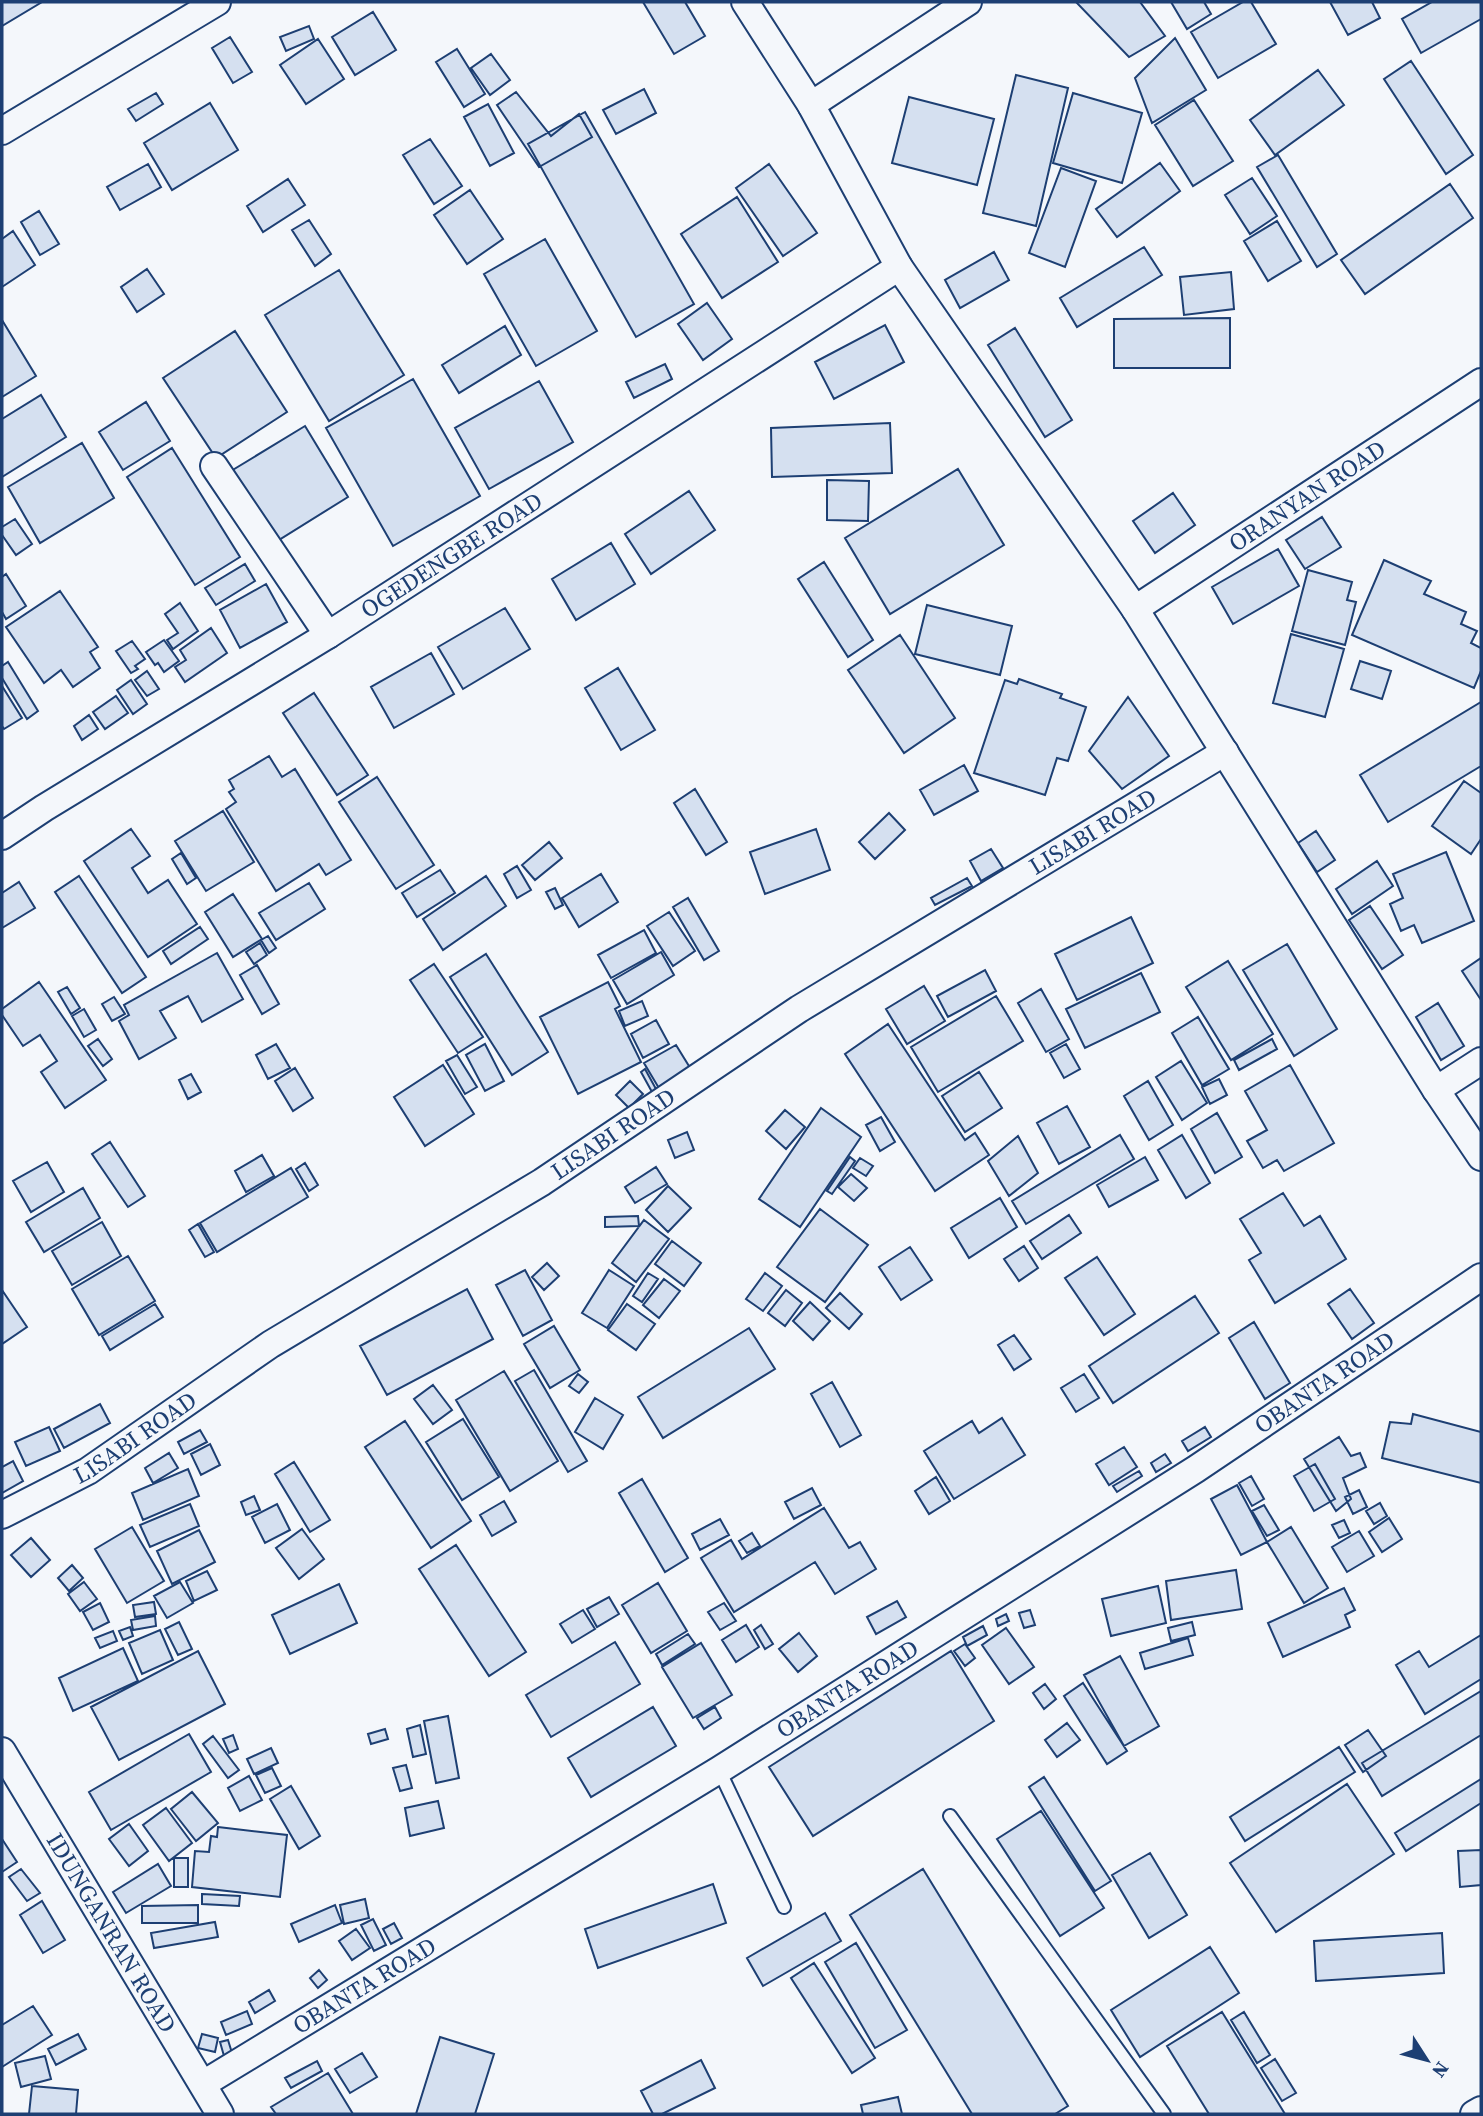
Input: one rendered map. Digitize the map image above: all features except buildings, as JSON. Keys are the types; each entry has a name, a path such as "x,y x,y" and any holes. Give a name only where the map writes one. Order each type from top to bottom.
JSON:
{"street":[{"path":"2,131 217,2"},
{"path":"746,2 811,105 899,267 1135,608 1436,1090 1481,1157"},
{"path":"811,105 968,2"},
{"name":"OGEDENGBE ROAD","path":"2,836 328,635 899,267"},
{"name":"ORANYAN ROAD","path":"1135,608 1481,383"},
{"path":"214,466 328,635"},
{"name":"LISABI ROAD","path":"2,1515 88,1471 271,1344 542,1182 799,1009 1225,752"},
{"path":"1436,1090 1481,1061"},
{"name":"OBANTA ROAD","path":"203,2084 719,1770 1196,1469 1481,1277"},
{"name":"IDUNGANRAN ROAD","path":"2,1751 220,2114"},
{"path":"1474,2114 1481,2110"}],"lane":[{"path":"719,1770 784,1907"},
{"path":"950,1816 1164,2114"}]}
